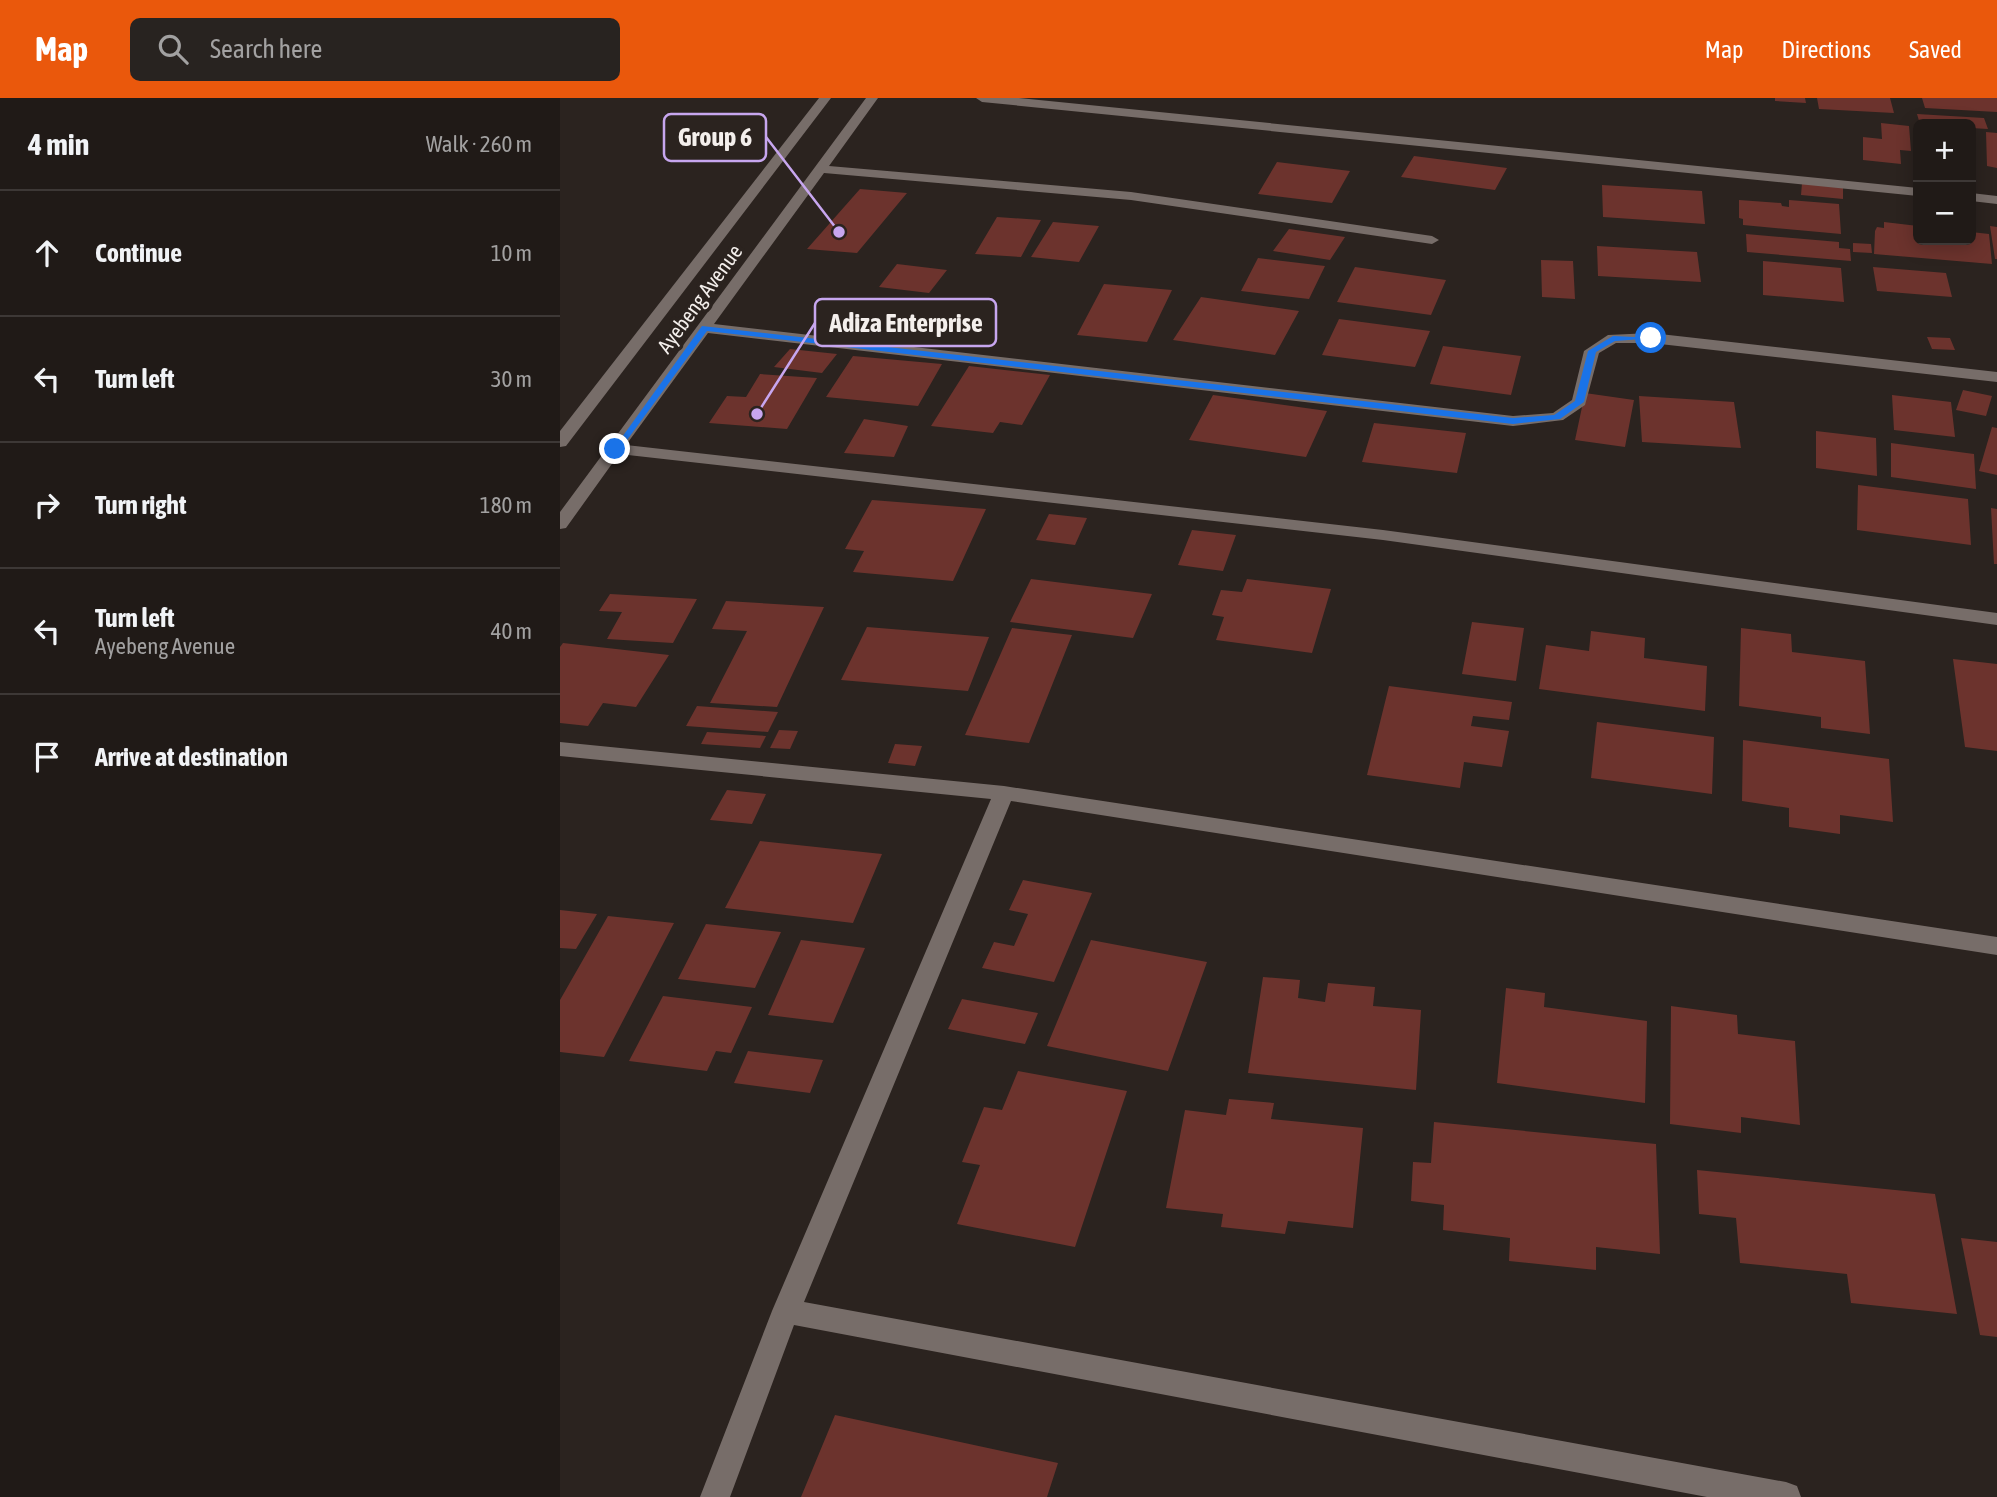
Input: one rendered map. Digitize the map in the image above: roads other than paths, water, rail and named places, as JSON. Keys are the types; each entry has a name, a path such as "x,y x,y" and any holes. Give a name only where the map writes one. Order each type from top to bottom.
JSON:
{"street":[{"name":"Ayebeng Avenue","path":"560,442 825,98"},
{"name":"Ayebeng Avenue","path":"560,524 872,98"},
{"path":"982,98 1913,191"},
{"path":"820,169 1131,196 1432,240"},
{"path":"1976,198 1997,200"},
{"path":"705,328 1513,421 1557,417 1579,402 1592,351 1613,338 1651,338 1997,377"},
{"path":"615,449 1384,535 1997,619"},
{"path":"560,749 1004,793 1997,946"},
{"path":"715,1497 786,1311 1004,793"},
{"path":"786,1311 1786,1497"}],"place":[{"name":"Group 6","path":"839,232"},
{"name":"Adiza Enterprise","path":"757,414"}]}
